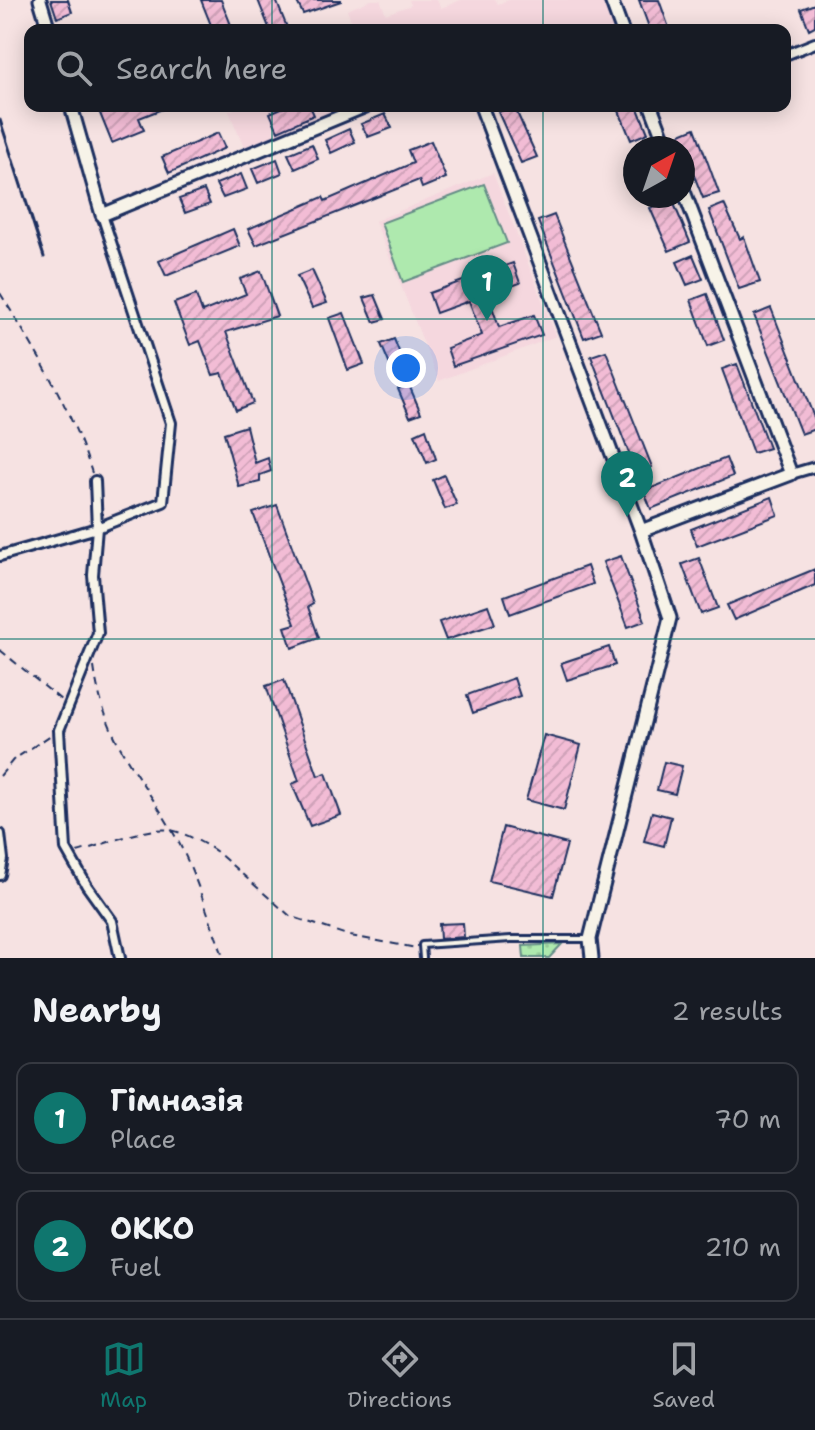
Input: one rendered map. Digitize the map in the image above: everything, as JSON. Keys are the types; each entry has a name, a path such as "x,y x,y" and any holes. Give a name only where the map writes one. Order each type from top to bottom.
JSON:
{"street":[{"path":"40,0 47,24"},
{"path":"611,0 620,24"},
{"path":"791,53 815,43"},
{"path":"0,556 97,528 163,502 171,423 102,215 73,112"},
{"path":"102,215 351,112"},
{"path":"483,112 641,531 670,618 590,939 592,958"},
{"path":"655,112 663,136"},
{"path":"690,208 791,474"},
{"path":"641,531 815,467"},
{"path":"95,481 97,528 93,575 98,633 59,730 66,849 112,921 120,958"},
{"path":"0,834 3,859 0,875"}],"lane":[{"path":"423,958 422,945 511,939 590,939"}],"path":[{"path":"0,293 37,351 65,404 95,481"},
{"path":"0,650 67,706"},
{"path":"91,650 105,718 119,748 179,843 224,958"},
{"path":"0,776 13,760 59,730"},
{"path":"69,854 131,836 170,830 206,844 290,916 350,936 422,949"}],"shaded area":[{"path":"371,0 380,0 386,14 411,5 409,0 437,0 441,8 461,0 496,0 498,4 509,0 604,0 614,24 353,24 347,10"},
{"path":"229,112 368,112 249,160"},
{"path":"493,173 556,336 439,381 375,221"}],"green space":[{"path":"484,184 507,243 403,282 381,223"},
{"path":"562,944 549,958 524,958 523,946"}],"building":[{"path":"51,0 68,0 72,12 57,18"},
{"path":"201,0 221,0 231,24 211,24"},
{"path":"258,0 276,0 286,24 268,24"},
{"path":"296,0 341,0 341,1 303,14"},
{"path":"639,0 659,0 668,24 648,24"},
{"path":"815,4 815,26 809,29 801,9"},
{"path":"99,112 154,112 139,118 144,130 112,143"},
{"path":"313,112 314,115 278,131 270,113"},
{"path":"498,112 517,112 537,157 521,163"},
{"path":"619,112 639,112 648,133 629,136"},
{"path":"385,114 392,128 368,137 361,124"},
{"path":"695,128 719,193 703,198 695,178 695,136 678,135"},
{"path":"349,129 355,142 331,153 325,140"},
{"path":"218,133 225,148 169,173 162,157"},
{"path":"431,141 446,178 422,188 419,180 256,245 248,229 323,197 325,201 413,163 408,150"},
{"path":"312,144 318,159 295,169 288,154"},
{"path":"277,159 282,173 258,183 252,169"},
{"path":"241,174 247,189 223,198 216,184"},
{"path":"204,190 210,204 185,213 179,199"},
{"path":"724,204 740,239 744,237 760,282 739,289 709,210"},
{"path":"650,208 676,208 690,242 669,251"},
{"path":"554,215 601,332 584,338 538,221"},
{"path":"233,229 240,246 166,276 159,261"},
{"path":"693,255 703,279 687,285 677,262"},
{"path":"513,263 520,283 488,295 499,327 534,315 542,335 453,366 447,348 482,335 469,301 436,313 429,293"},
{"path":"312,270 327,303 312,308 297,276"},
{"path":"261,271 277,316 226,332 253,403 236,410 222,373 213,375 200,341 190,345 174,303 196,295 202,312 246,294 240,279"},
{"path":"707,294 724,340 708,346 691,300"},
{"path":"375,295 385,319 374,322 364,298"},
{"path":"771,308 815,420 815,429 801,434 754,315"},
{"path":"344,313 364,364 348,370 329,318"},
{"path":"394,339 405,366 392,370 381,344"},
{"path":"606,351 652,467 637,474 591,356"},
{"path":"737,364 769,448 753,453 722,369"},
{"path":"409,385 421,413 410,417 398,389"},
{"path":"246,426 255,463 268,458 271,471 260,475 260,482 239,487 224,433"},
{"path":"426,429 436,459 427,463 415,434"},
{"path":"726,458 733,476 651,509 644,491"},
{"path":"444,475 457,505 445,509 433,480"},
{"path":"772,497 778,515 697,546 691,529"},
{"path":"277,505 313,604 308,607 319,638 292,648 285,627 295,624 253,513"},
{"path":"621,556 645,621 628,627 603,562"},
{"path":"699,558 718,608 701,614 682,564"},
{"path":"587,566 593,584 510,614 504,596"},
{"path":"815,569 815,585 734,620 727,605"},
{"path":"488,605 495,624 446,640 439,622"},
{"path":"609,647 615,665 567,680 561,663"},
{"path":"514,678 520,696 473,713 467,695"},
{"path":"284,680 318,776 326,773 341,815 310,826 292,784 299,781 266,686"},
{"path":"544,735 581,745 564,810 526,800"},
{"path":"664,762 682,766 675,794 657,790"},
{"path":"652,812 671,817 664,846 644,841"},
{"path":"503,827 567,844 553,896 489,881"},
{"path":"463,923 464,937 440,939 439,924"}],"railway":[{"path":"0,120 44,257"}],"place":[{"name":"Гімназія","path":"487,321"},
{"name":"ОККО","path":"627,517"}]}
